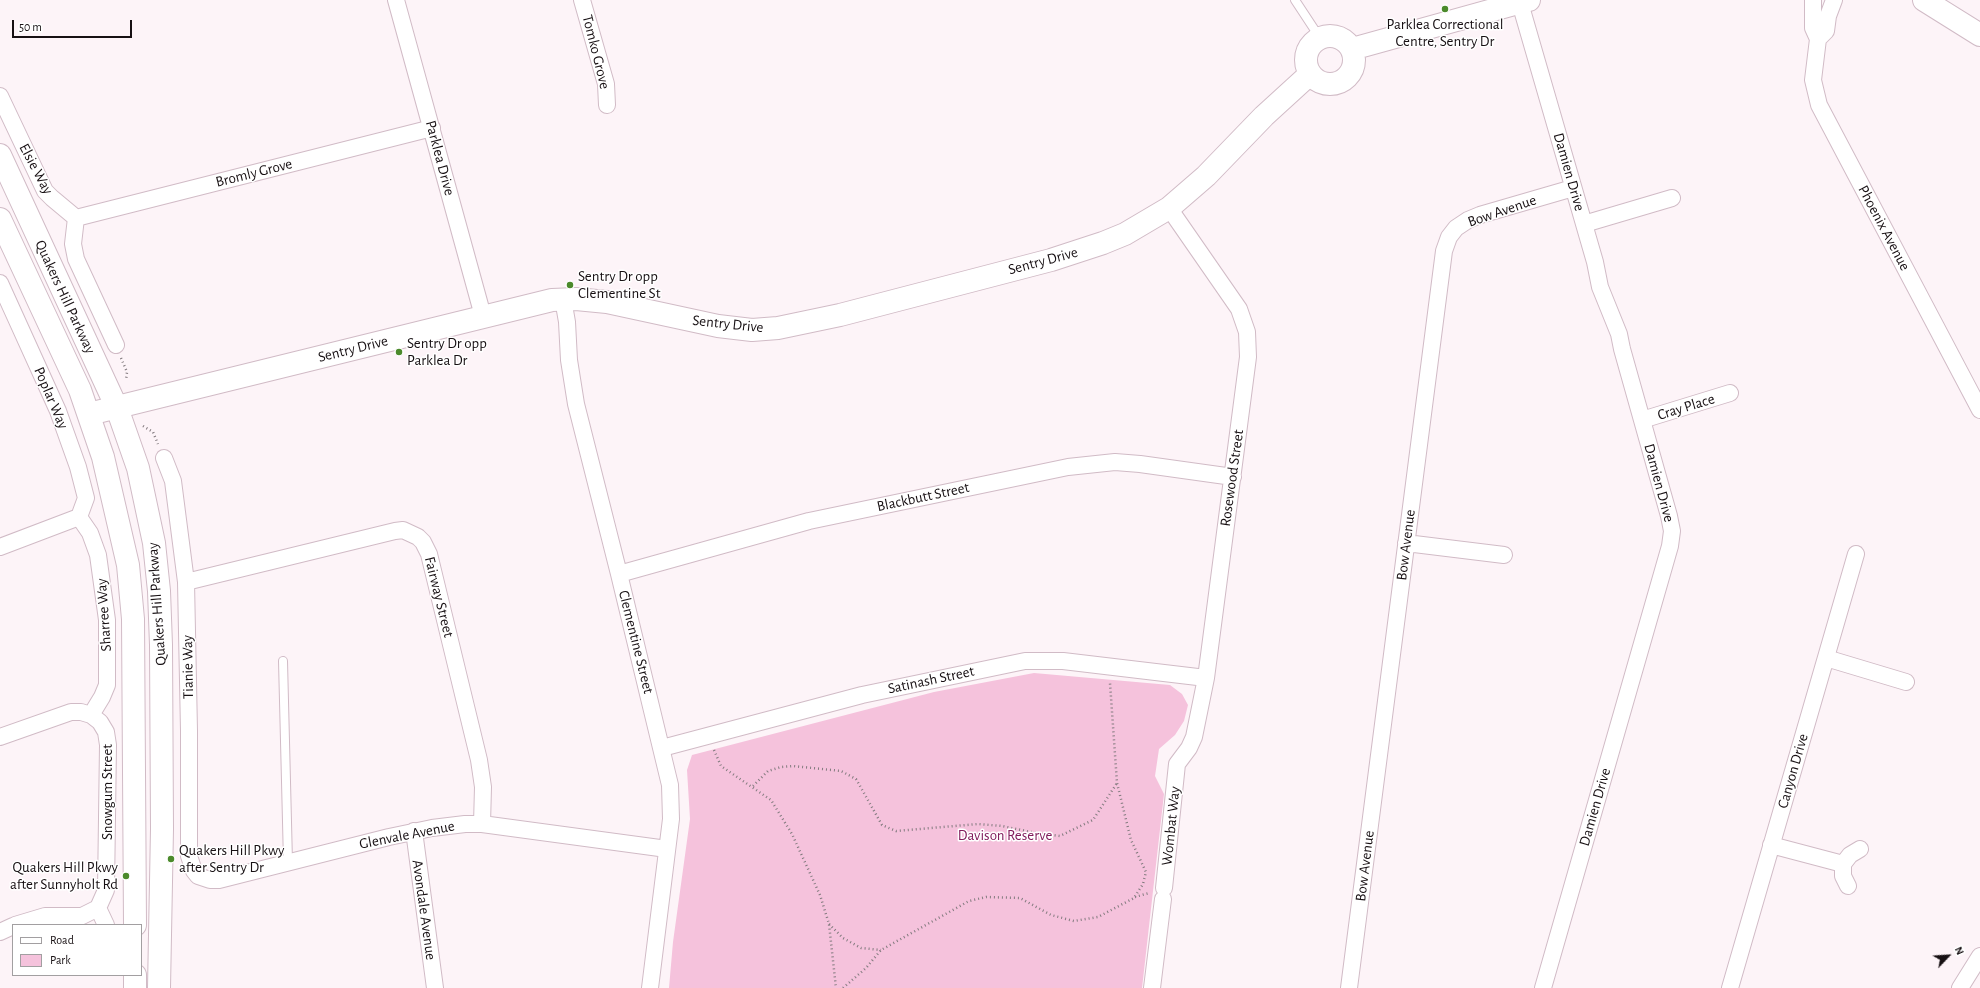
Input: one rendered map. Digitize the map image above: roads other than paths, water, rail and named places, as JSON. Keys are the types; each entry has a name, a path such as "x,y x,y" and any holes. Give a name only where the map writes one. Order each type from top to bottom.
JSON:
{"street":[{"name":"Parklea Drive","path":"396,0 483,316"},
{"name":"Tomko Grove","path":"582,0 606,84 607,105"},
{"name":"Phoenix Avenue","path":"1813,0 1813,28 1818,39 1813,80 1819,105 1980,410"},
{"name":"Phoenix Avenue","path":"1818,39 1826,30 1828,16 1834,0"},
{"path":"1924,0 1980,35"},
{"path":"1352,50 1524,1"},
{"name":"Damien Drive","path":"1524,1 1573,188 1595,262 1600,287 1617,327 1672,531 1670,546 1543,988"},
{"path":"1327,35 1340,38 1352,50 1354,64 1348,77 1343,81 1333,84 1324,84 1316,80 1306,67 1308,49 1314,41 1320,38 1327,35"},
{"name":"Sentry Drive","path":"89,414 483,316 563,298 607,302 718,326 752,330 778,328 840,316 1082,251 1124,234 1169,208 1206,176 1264,116 1310,74"},
{"name":"Elsie Way","path":"0,96 45,191 76,218"},
{"name":"Bromly Grove","path":"76,218 432,128"},
{"name":"Quakers Hill Parkway","path":"0,155 117,408 138,468 154,543 159,592 162,814 159,988"},
{"name":"Bow Avenue","path":"1349,988 1444,251 1449,237 1456,228 1468,220 1480,215 1573,188"},
{"path":"1584,224 1672,198"},
{"name":"Rosewood Street","path":"1169,208 1233,297 1247,332 1248,357 1206,678 1194,738 1189,748 1177,764"},
{"path":"76,218 73,244 76,259 116,345"},
{"name":"Quakers Hill Parkway","path":"0,219 80,390 89,414 103,457 128,565 133,619 135,924"},
{"name":"Poplar Way","path":"0,283 58,410 78,467 86,498 78,517"},
{"name":"Clementine Street","path":"563,298 568,322 569,360 576,404 668,770 672,801 650,988"},
{"name":"Cray Place","path":"1642,420 1730,393"},
{"name":"Tianie Way","path":"164,458 172,481 186,582 189,730 189,856 194,871 198,876"},
{"name":"Blackbutt Street","path":"619,574 809,521 1068,467 1115,462 1233,477"},
{"path":"0,547 78,517"},
{"name":"Sharree Way","path":"78,517 90,533 98,555 106,620 107,685 102,697 91,715"},
{"name":"Fairway Street","path":"186,582 395,531 403,530 418,537 423,542 429,554 479,760 483,787 482,824"},
{"path":"1406,544 1504,555"},
{"name":"Canyon Drive","path":"1730,988 1856,554"},
{"path":"1826,658 1906,682"},
{"name":"Satinash Street","path":"662,748 855,696 1002,664 1043,660 1206,678"},
{"path":"0,736 71,712 91,715"},
{"name":"Snowgum Street","path":"91,715 100,722 106,732 108,745 106,890 98,908"},
{"name":"Wombat Way","path":"1152,988 1159,893 1177,764"},
{"name":"Glenvale Avenue","path":"198,876 210,880 219,880 414,831 450,825 482,824 667,850"},
{"name":"Avondale Avenue","path":"414,831 435,988"},
{"path":"1771,845 1843,864"},
{"path":"1848,886 1843,876 1843,864 1850,855 1860,849"},
{"path":"17,924 45,916 82,916 98,908 106,924"},
{"path":"0,932 12,926"},
{"path":"1960,988 1980,956"},
{"path":"135,976 135,988"}],"lane":[{"path":"1295,0 1320,38"},
{"path":"283,661 288,862"}],"place":[{"name":"Parklea Correctional Centre, Sentry Dr","path":"1445,9"},
{"name":"Sentry Dr opp Clementine St","path":"570,285"},
{"name":"Sentry Dr opp Parklea Dr","path":"399,352"},
{"name":"Quakers Hill Pkwy after Sentry Dr","path":"171,859"},
{"name":"Quakers Hill Pkwy after Sunnyholt Rd","path":"126,876"}],"park label":[{"name":"Davison Reserve","path":"1005,835"}]}
